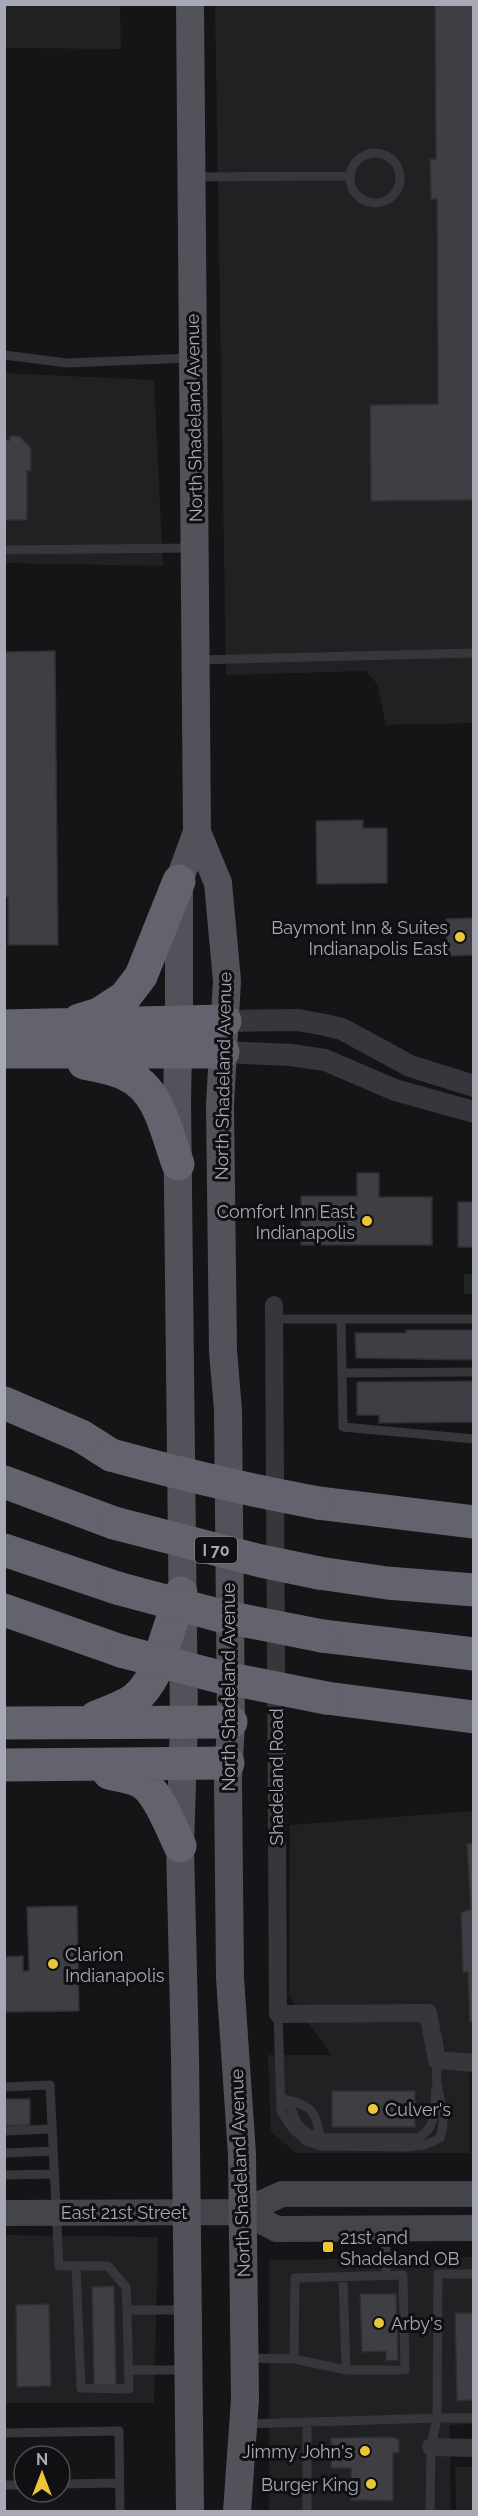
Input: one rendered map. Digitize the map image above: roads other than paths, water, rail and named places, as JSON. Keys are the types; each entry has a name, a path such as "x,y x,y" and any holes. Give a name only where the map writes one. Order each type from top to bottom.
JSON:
{"highway":[{"path":"4,1052 49,1039 99,1014 125,997 141,976 179,881"},
{"path":"4,1026 49,1039 117,1070 144,1086 151,1093 159,1109 178,1164"},
{"path":"49,1039 224,1037"},
{"path":"4,1403 81,1437 111,1455"},
{"path":"4,1426 75,1452 111,1455 221,1484 318,1503 474,1522"},
{"name":"I 70","path":"4,1482 114,1523 261,1561 319,1573 387,1583 474,1590"},
{"path":"4,1550 117,1588 221,1616 322,1636 474,1654"},
{"path":"83,1722 133,1702 149,1684 181,1593"},
{"path":"4,1610 121,1651 216,1676 326,1698 474,1717"},
{"path":"4,1723 231,1722"},
{"path":"4,1765 228,1763"},
{"path":"78,1766 139,1781 149,1788 156,1796 180,1846"}],"main road":[{"name":"North Shadeland Avenue","path":"190,4 197,832 179,881 178,1164 184,1722 180,1846 190,2511"},
{"name":"North Shadeland Avenue","path":"197,832 218,883 227,981 220,1105 222,1351 228,1410 231,1722 228,1763 231,1978 242,2142 244,2358 243,2424 237,2511"},
{"name":"East 21st Street","path":"4,2213 243,2212 282,2194 474,2194"},
{"name":"East 21st Street","path":"243,2212 277,2229 474,2228"}],"street":[{"path":"224,1037 297,1020 325,1024 342,1029 410,1066 474,1086"},
{"path":"224,1037 291,1055 325,1060 395,1090 474,1112"},
{"name":"Shadeland Road","path":"273,1312 278,2014"},
{"path":"278,2014 428,2013 436,2060 474,2063"},
{"path":"431,2447 474,2448"}],"lane":[{"path":"378,153 392,160 397,167 400,180 398,188 389,199 377,204 357,197 353,191 350,176 354,164 359,159 365,155 378,153"},
{"path":"192,177 350,176"},
{"path":"4,355 67,363 194,358"},
{"path":"4,550 196,548"},
{"path":"197,660 474,652"},
{"path":"273,1312 342,1319 474,1319"},
{"path":"342,1319 343,1427 474,1439"},
{"path":"342,1373 474,1372"},
{"path":"278,2014 284,2098 281,2111 292,2128 306,2141 321,2146 408,2147 425,2145 440,2138 444,2126 444,2110 437,2084"},
{"path":"284,2098 296,2123 307,2133 320,2138 418,2138 427,2133 432,2123 437,2084 436,2060"},
{"path":"4,2087 50,2085 59,2266 76,2266 108,2266 126,2287 129,2389 81,2388 76,2266"},
{"path":"284,2098 302,2102 311,2110 318,2120 320,2138"},
{"path":"4,2131 52,2129"},
{"path":"4,2153 53,2151"},
{"path":"4,2175 54,2174"},
{"path":"386,2229 386,2276"},
{"path":"430,2511 431,2447 437,2418 438,2274 474,2274"},
{"path":"244,2358 294,2359 346,2370 405,2370 403,2275 295,2278 294,2359"},
{"path":"343,2277 346,2370"},
{"path":"127,2310 187,2310"},
{"path":"128,2370 188,2370"},
{"path":"243,2424 474,2418"},
{"path":"307,2422 307,2511"},
{"path":"4,2433 119,2431 120,2511"},
{"path":"72,2484 119,2483"}],"place":[{"name":"Baymont Inn & Suites Indianapolis East","path":"460,937"},
{"name":"Comfort Inn East Indianapolis","path":"367,1221"},
{"name":"Clarion Indianapolis","path":"53,1964"},
{"name":"Culver's","path":"373,2109"},
{"name":"21st and Shadeland OB","path":"328,2247"},
{"name":"Arby's","path":"379,2323"},
{"name":"Jimmy John's","path":"365,2451"},
{"name":"Burger King","path":"371,2484"}]}
